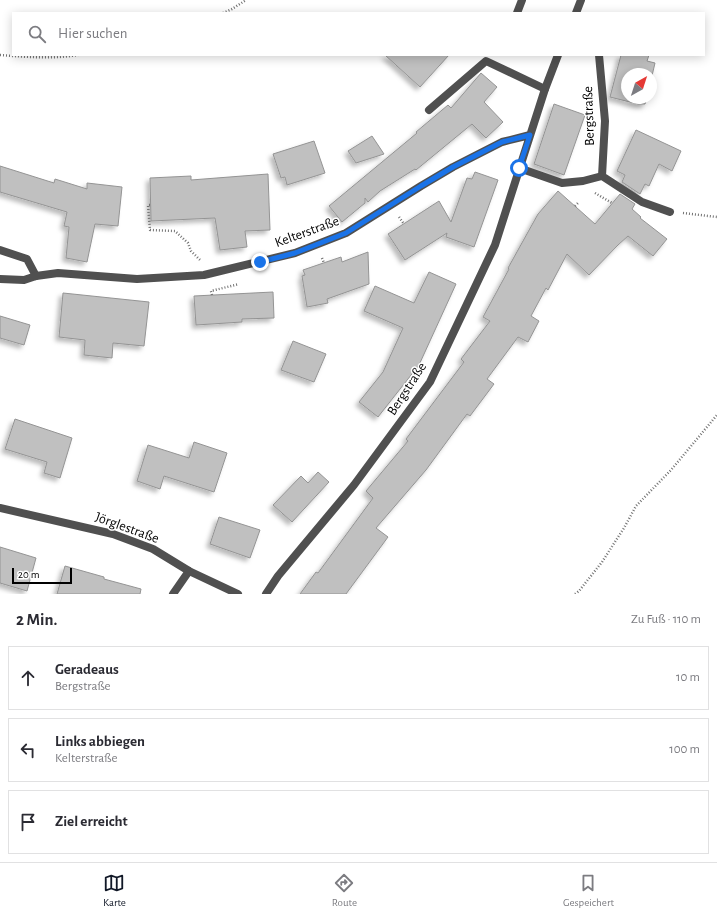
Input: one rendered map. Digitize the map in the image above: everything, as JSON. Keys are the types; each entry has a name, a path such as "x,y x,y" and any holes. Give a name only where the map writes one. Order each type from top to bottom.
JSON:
{"street":[{"path":"517,12 522,0"},
{"path":"576,12 581,0"},
{"name":"Bergstraße","path":"266,594 278,576 354,485 430,382 495,245 545,89 558,56"},
{"name":"Bergstraße","path":"598,56 605,121 602,176"},
{"path":"429,110 488,58 545,89"},
{"name":"Kelterstraße","path":"0,279 24,280 36,276 58,273 137,279 204,275 295,253 346,233 453,167 502,142 530,135"},
{"path":"519,168 562,183 583,182 602,176 642,202 670,212"},
{"path":"0,250 28,259 36,276"},
{"name":"Jörglestraße","path":"0,508 113,534 153,550 189,570 238,594"},
{"path":"173,594 189,570"}],"path":[{"path":"225,12 246,0"},
{"path":"0,55 12,56"},
{"path":"13,56 69,56"},
{"path":"575,206 578,203"},
{"path":"150,205 148,205 150,230 176,232 188,243 191,251 203,264"},
{"path":"670,212 717,216"},
{"path":"212,295 211,291 239,284"},
{"path":"574,594 579,591 602,562 636,506 671,470 717,415"}],"building":[{"path":"386,56 448,56 420,87"},
{"path":"621,56 649,56 647,61 655,63 654,68 621,68 621,100 610,97"},
{"path":"481,73 497,87 484,102 503,122 486,138 472,124 416,170 415,169 380,191 368,202 365,198 365,203 342,222 329,206 417,133 416,132 448,105 451,108"},
{"path":"554,104 585,115 564,175 534,164"},
{"path":"636,130 681,151 672,171 659,164 649,186 645,184 640,194 622,182 625,175 617,171"},
{"path":"372,136 384,154 356,163 348,151"},
{"path":"314,141 325,173 287,185 285,177 281,178 273,154"},
{"path":"0,166 54,183 55,179 87,189 87,183 122,187 118,226 95,224 87,262 66,258 69,227 64,226 67,212 0,192"},
{"path":"475,172 498,180 474,247 446,237 447,233 405,260 388,234 439,201 451,222 467,178 472,179"},
{"path":"268,174 270,230 245,231 247,247 220,250 215,218 151,221 150,178 191,176 191,180"},
{"path":"558,191 595,224 620,194 635,204 632,209 641,217 640,218 667,239 653,256 628,236 589,275 567,254 548,290 546,288 531,316 539,321 528,342 518,337 487,379 494,384 470,416 467,414 426,470 376,528 388,537 346,594 300,594 316,572 318,573 373,498 366,491 408,441 406,439 464,362 461,359 490,321 483,317 509,269 508,268 538,214"},
{"path":"368,252 369,284 327,299 328,303 307,307 302,276 305,275 303,270 341,257 342,262"},
{"path":"429,272 456,284 419,365 378,417 359,402 383,372 403,328 364,311 375,286 414,303"},
{"path":"273,292 274,318 242,319 242,322 196,325 194,296"},
{"path":"63,293 149,302 144,346 113,343 112,358 84,355 85,340 59,337"},
{"path":"0,316 30,325 24,345 0,338"},
{"path":"293,341 326,354 314,382 281,370"},
{"path":"15,419 72,438 60,478 44,473 47,462 5,449"},
{"path":"194,442 227,453 214,492 164,476 160,489 137,481 148,445 189,458"},
{"path":"318,472 329,482 292,522 273,505 301,476 308,483"},
{"path":"219,517 260,530 250,558 210,544"},
{"path":"0,547 36,558 27,591 0,583"},
{"path":"65,566 141,589 140,594 57,594"}],"route":[{"path":"260,262 295,253 346,233 453,167 502,142 530,135 519,168"}]}
